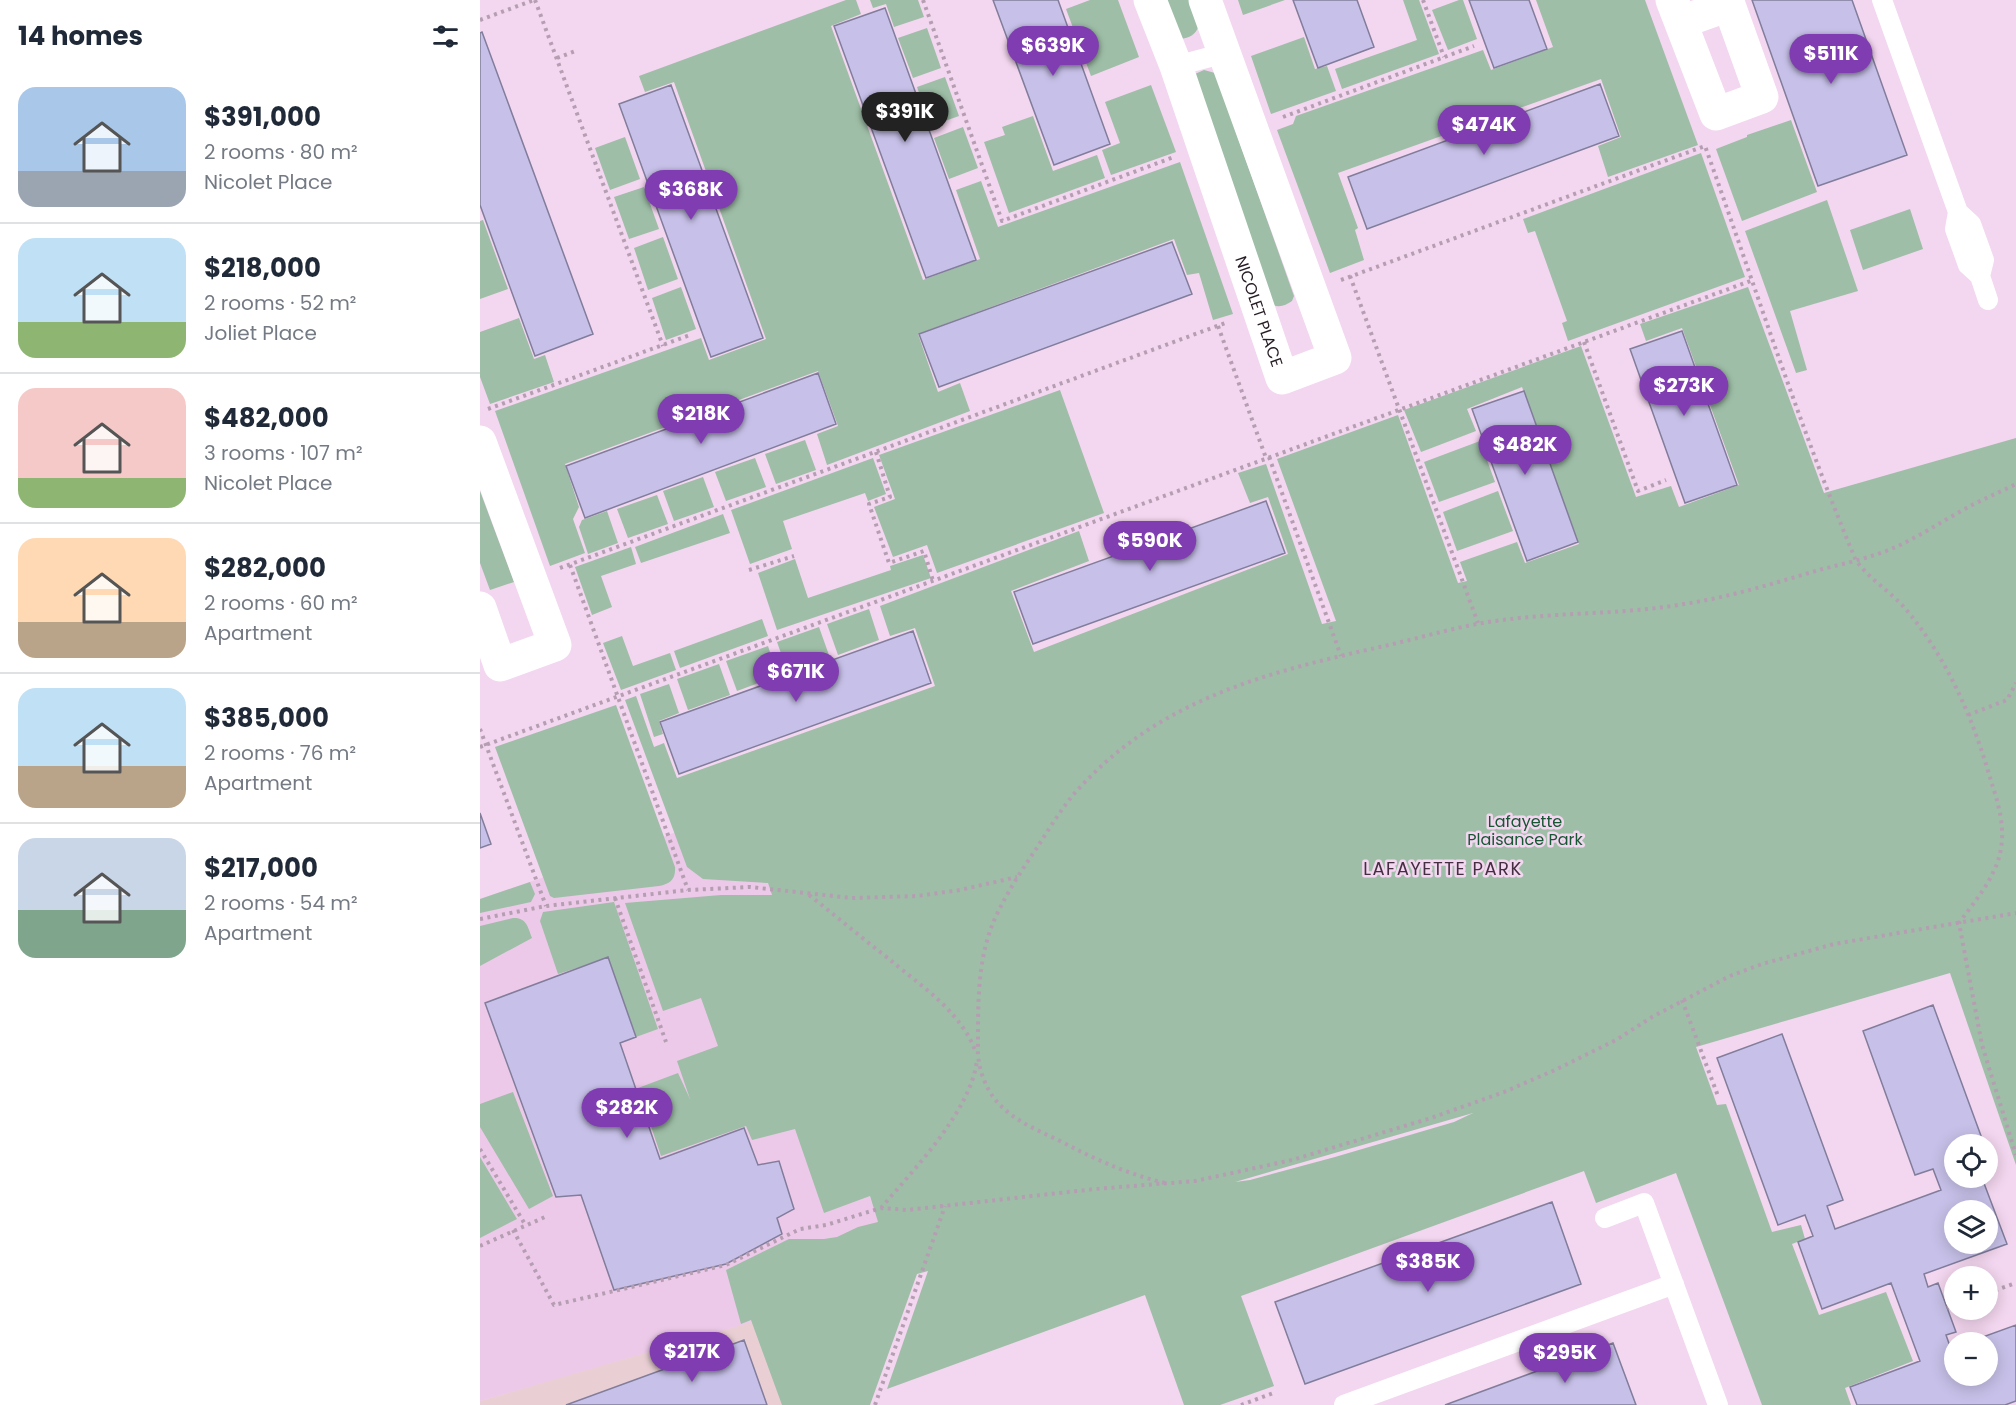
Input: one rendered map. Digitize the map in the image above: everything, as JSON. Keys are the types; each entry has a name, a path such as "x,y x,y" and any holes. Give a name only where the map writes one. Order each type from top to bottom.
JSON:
{"street":[{"name":"NICOLET PLACE","path":"1150,0 1176,66 1282,378 1335,358 1205,0"},
{"path":"480,442 555,645 500,666 480,608"}],"lane":[{"path":"1882,0 1958,212 1971,224 1984,260 1980,276 1988,300"},
{"path":"1176,66 1225,53"},
{"path":"1605,1218 1644,1203 1718,1405"},
{"path":"1344,1405 1674,1284"}],"path":[{"path":"480,20 535,0 663,346"},
{"path":"923,0 1002,221 1180,155"},
{"path":"1424,0 1444,57"},
{"path":"1279,118 1473,46"},
{"path":"557,58 578,50"},
{"path":"1340,280 1705,146 1826,484 1856,560 1901,604 1917,624 1960,695 1979,740 1998,803 2002,829 2001,849 1980,894 1959,923 1982,1045 2016,1155"},
{"path":"1350,276 1478,623"},
{"path":"480,747 1753,280"},
{"path":"530,579 1233,321"},
{"path":"1218,326 1341,656"},
{"path":"487,410 690,335"},
{"path":"1584,342 1638,491 1666,480"},
{"path":"876,452 890,497 869,504 889,563 924,551 933,581"},
{"path":"881,1208 943,1133 960,1107 975,1075 978,1056 982,961 988,934 997,913 1018,877 1073,796 1108,760 1137,736 1170,716 1210,697 1296,667 1478,623 1566,614 1634,611 1686,604 1771,584 1856,560 1898,546 2016,484"},
{"path":"749,570 794,555"},
{"path":"570,565 688,890"},
{"path":"1968,715 2007,700 2016,683"},
{"path":"480,729 546,906"},
{"path":"480,919 546,906 688,890 750,887 852,898 917,896 960,890 1018,877"},
{"path":"808,894 936,998 963,1026 971,1038 986,1084 994,1098 1009,1113 1024,1123 1110,1166 1169,1184"},
{"path":"615,898 666,1042"},
{"path":"513,1230 554,1305 726,1265 800,1229 826,1225 881,1208 907,1210 1095,1189 1195,1181 1292,1160 1483,1100 1555,1070 1616,1040 1682,1000 1730,976 1794,955 1834,944 2016,913"},
{"path":"1682,1000 1718,1096"},
{"path":"480,1149 526,1226"},
{"path":"876,1405 945,1206"},
{"path":"480,1246 545,1218"},
{"path":"1998,1289 2016,1283"},
{"path":"1241,1405 1276,1392"}],"shaded area":[{"path":"744,809 897,1280 480,1401 480,899"},
{"path":"758,1320 788,1405 480,1405 480,1401"}],"green space":[{"path":"846,0 856,0 861,14 831,26 923,280 980,259 956,190 981,181 998,227 1180,162 1233,314 1213,320 1199,273 1187,275 1174,239 918,334 938,392 960,383 970,411 827,465 817,434 838,426 818,371 565,464 579,507 573,519 585,553 550,566 495,411 701,338 709,360 766,339 674,82 645,92 639,76"},
{"path":"870,0 918,0 924,17 894,27 886,4 873,8"},
{"path":"1090,0 1118,0 1139,57 1091,76 1066,9"},
{"path":"1161,0 1189,0 1199,26 1194,34 1180,39"},
{"path":"1238,0 1285,0 1243,15"},
{"path":"1403,0 1419,0 1439,54 1342,89 1335,69 1417,40"},
{"path":"1463,0 1477,39 1448,50 1432,10"},
{"path":"1536,0 1645,0 1698,145 1608,177 1598,146 1621,137 1601,79 1338,173 1358,228 1355,230 1364,260 1330,273 1277,130 1293,124 1296,116 1483,50 1491,70 1553,47"},
{"path":"927,28 941,68 913,78 898,38"},
{"path":"1304,37 1315,69 1327,66 1336,91 1271,114 1251,56"},
{"path":"1204,70 1215,73 1294,296 1292,301 1283,306 1273,305 1195,74"},
{"path":"945,77 959,116 931,126 917,87"},
{"path":"1151,85 1176,152 1111,175 1102,150 1120,143 1105,102"},
{"path":"1033,116 1053,171 1097,155 1105,178 1009,213 984,142 1005,135 1002,127"},
{"path":"1791,120 1817,192 1742,221 1716,149 1747,137 1747,135"},
{"path":"963,127 978,168 949,179 934,138"},
{"path":"625,137 640,179 610,190 595,148"},
{"path":"1701,153 1745,277 1568,341 1562,323 1567,321 1535,231 1528,233 1523,219"},
{"path":"644,187 659,229 629,239 614,197"},
{"path":"1827,200 1858,291 1790,311 1807,370 1796,373 1745,231"},
{"path":"1910,209 1923,249 1863,270 1850,230"},
{"path":"483,220 508,289 480,299 480,221"},
{"path":"663,237 678,279 648,290 634,248"},
{"path":"681,287 696,329 666,340 652,298"},
{"name":"Lafayette Plaisance Park","path":"1748,287 1824,493 2016,438 2016,1165 1950,973 1696,1047 1717,1105 1726,1104 1772,1232 1801,1225 1805,1239 1792,1244 1819,1315 1886,1292 1913,1361 1845,1388 1851,1405 1762,1405 1676,1173 1596,1203 1584,1171 1241,1296 1274,1386 1220,1405 1184,1405 1145,1295 887,1389 928,1271 917,1274 870,1405 782,1405 751,1320 741,1324 726,1270 789,1239 837,1237 858,1227 878,1222 870,1196 824,1213 795,1129 752,1140 746,1126 661,1156 638,1088 678,1073 690,1099 677,1061 718,1046 701,998 663,1011 625,903 721,895 772,895 768,883 703,879 687,867 625,700 636,696 654,747 664,743 677,778 935,686 915,628 890,636 880,606 1079,531 1089,561 1011,591 1034,652 1288,554 1268,497 1250,503 1238,473 1266,464 1322,624 1336,621 1277,459 1398,415 1458,583 1467,581 1460,562 1517,542 1525,563 1579,544 1522,387 1467,409 1476,431 1421,452 1404,410 1581,346 1636,497 1671,486 1679,507 1739,485 1682,328 1646,341 1640,324","holes":["1473,1113 1454,1122 1335,1157 1235,1182"]},
{"path":"519,318 534,359 545,355 554,382 490,404 480,377 480,332"},
{"path":"1060,390 1104,513 937,573 927,545 893,557 874,507 895,499 879,455"},
{"path":"805,440 816,470 776,484 765,454"},
{"path":"1480,441 1495,482 1439,502 1424,462"},
{"path":"755,458 766,487 726,501 715,472"},
{"path":"873,458 886,494 868,501 865,493 783,521 792,549 750,564 731,510"},
{"path":"703,477 714,507 674,521 663,491"},
{"path":"480,491 514,582 490,590 480,563"},
{"path":"1498,491 1513,531 1457,551 1443,512"},
{"path":"657,495 668,524 628,538 617,509"},
{"path":"607,511 618,543 588,554 579,527 582,520"},
{"path":"723,514 730,533 641,563 635,547"},
{"path":"631,547 636,564 601,576 612,607 592,615 575,567"},
{"path":"923,555 931,578 777,630 758,573 795,559 808,598 891,570 890,566"},
{"path":"869,609 879,640 838,655 827,624"},
{"path":"762,619 768,636 680,668 674,651"},
{"path":"819,627 830,658 788,673 777,642"},
{"path":"622,636 633,666 670,653 676,670 621,690 603,643"},
{"path":"768,646 778,676 737,691 726,661"},
{"path":"719,664 730,695 688,710 677,679"},
{"path":"669,684 679,713 659,721 663,734 654,737 640,694"},
{"path":"616,705 675,867 674,875 669,882 659,886 554,898 550,896 495,747"},
{"path":"530,882 535,894 531,902 480,913 480,899"},
{"path":"614,902 658,1029 636,1037 608,958 558,974 540,921 543,912"},
{"path":"513,918 524,921 532,938 480,966 480,926"},
{"path":"513,1092 553,1196 529,1209 480,1127 480,1104"},
{"path":"480,1157 517,1219 480,1238"}],"building":[{"path":"993,0 1058,0 1110,144 1054,165"},
{"path":"1293,0 1357,0 1374,47 1318,68"},
{"path":"1469,0 1529,0 1547,49 1494,68"},
{"path":"1752,0 1852,0 1907,155 1818,186"},
{"path":"885,8 976,260 926,278 834,26"},
{"path":"482,32 593,334 535,356 480,205 480,33"},
{"path":"1600,84 1619,136 1367,229 1348,177"},
{"path":"671,85 763,338 711,357 619,104"},
{"path":"1172,242 1192,294 939,387 919,334"},
{"path":"1682,331 1737,485 1685,503 1630,349"},
{"path":"818,373 836,424 585,518 566,466"},
{"path":"1524,391 1578,542 1527,561 1472,409"},
{"path":"1266,501 1285,553 1033,644 1014,592"},
{"path":"913,631 931,683 679,774 660,722"},
{"path":"480,813 491,844 480,848"},
{"path":"608,957 636,1037 620,1043 660,1159 744,1128 758,1165 779,1161 794,1209 777,1218 782,1234 726,1264 614,1290 581,1195 556,1197 485,1003"},
{"path":"1933,1005 1980,1134 1944,1134 1944,1188 1986,1188 1990,1200 1944,1200 1944,1254 1979,1254 1924,1274 1928,1287 1938,1283 1944,1299 1944,1320 1952,1320 1956,1332 1944,1332 1944,1386 1998,1386 1997,1332 2016,1325 2016,1401 2005,1405 1857,1405 1850,1387 1920,1361 1891,1283 1822,1309 1798,1242 1813,1236 1805,1215 1778,1225 1717,1058 1782,1034 1843,1200 1827,1206 1835,1229 1941,1190 1933,1169 1915,1175 1863,1031"},
{"path":"1552,1202 1581,1284 1305,1384 1275,1302"},
{"path":"1998,1220 2007,1244 1998,1247"},
{"path":"744,1340 767,1405 566,1405"},
{"path":"1613,1343 1636,1405 1445,1405"}],"district":[{"name":"LAFAYETTE PARK","path":"1443,868"}]}
